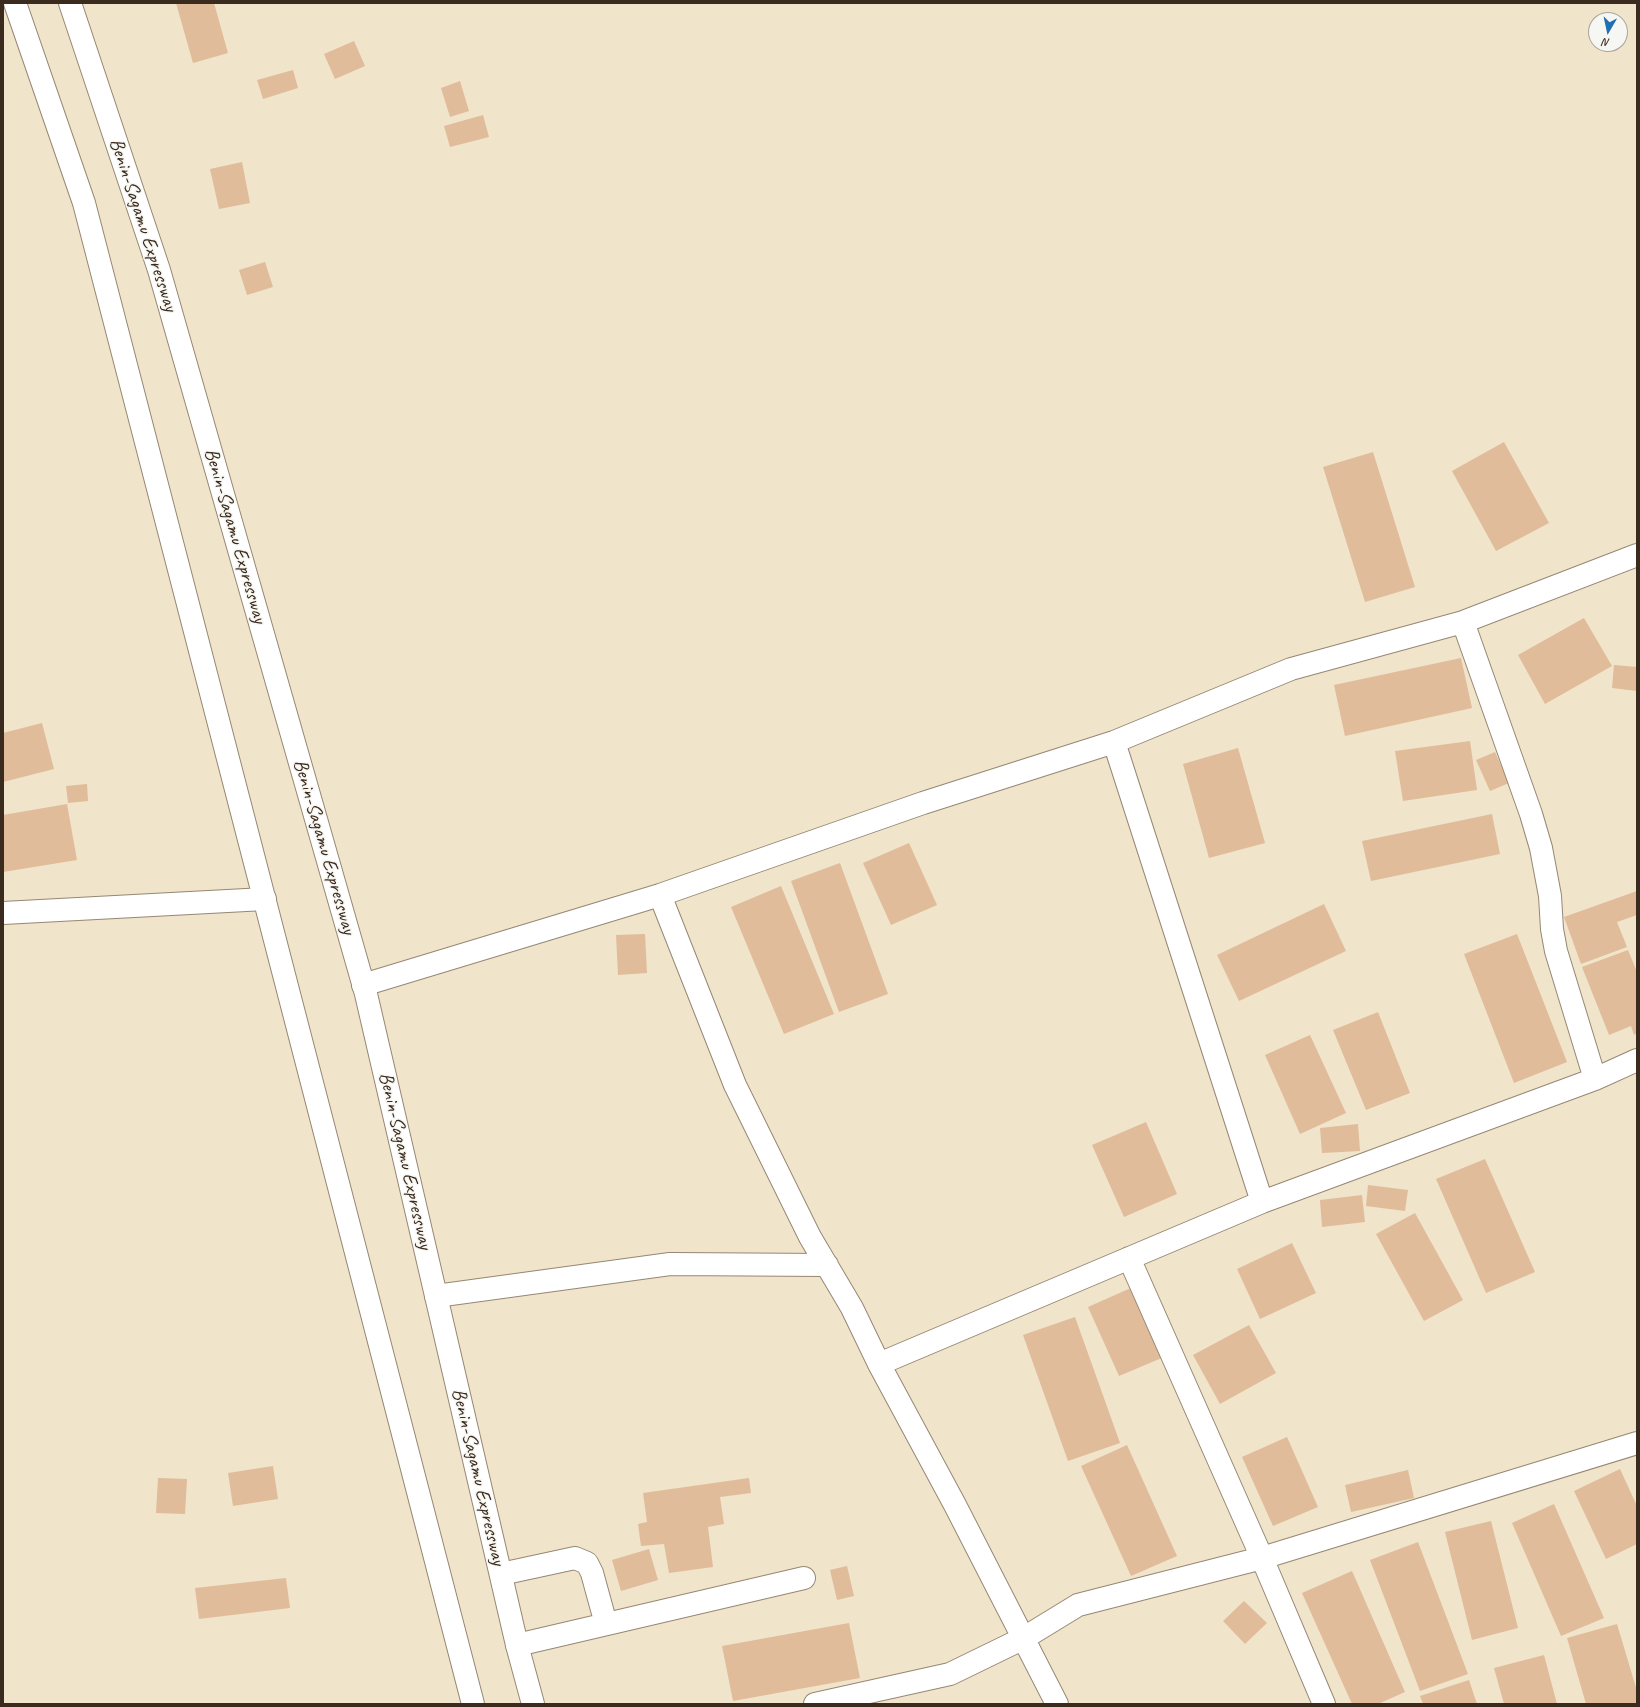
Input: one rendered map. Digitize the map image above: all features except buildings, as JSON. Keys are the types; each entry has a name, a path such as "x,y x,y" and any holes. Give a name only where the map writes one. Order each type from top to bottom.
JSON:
{"main road":[{"path":"15,3 84,203 473,1704"},
{"name":"Benin-Sagamu Expressway","path":"70,3 159,270 363,985 501,1574 516,1645 533,1704"},
{"path":"363,985 660,895 922,803 1114,742 1290,669 1462,622 1637,555"},
{"path":"1462,622 1531,814 1539,842 1550,896 1552,929 1556,951 1595,1079"},
{"path":"1114,742 1262,1202"},
{"path":"660,895 736,1085 810,1237 852,1308 879,1364 955,1505 1057,1704"},
{"path":"3,914 265,899"},
{"path":"879,1364 1262,1202 1595,1079 1637,1060"},
{"path":"1129,1258 1262,1558 1324,1704"},
{"path":"436,1296 670,1264 827,1265"},
{"path":"815,1704 950,1674 1024,1638 1078,1605 1262,1558 1637,1443"},
{"path":"501,1574 575,1558 587,1563 592,1573 606,1624"},
{"path":"516,1645 804,1578"}]}
